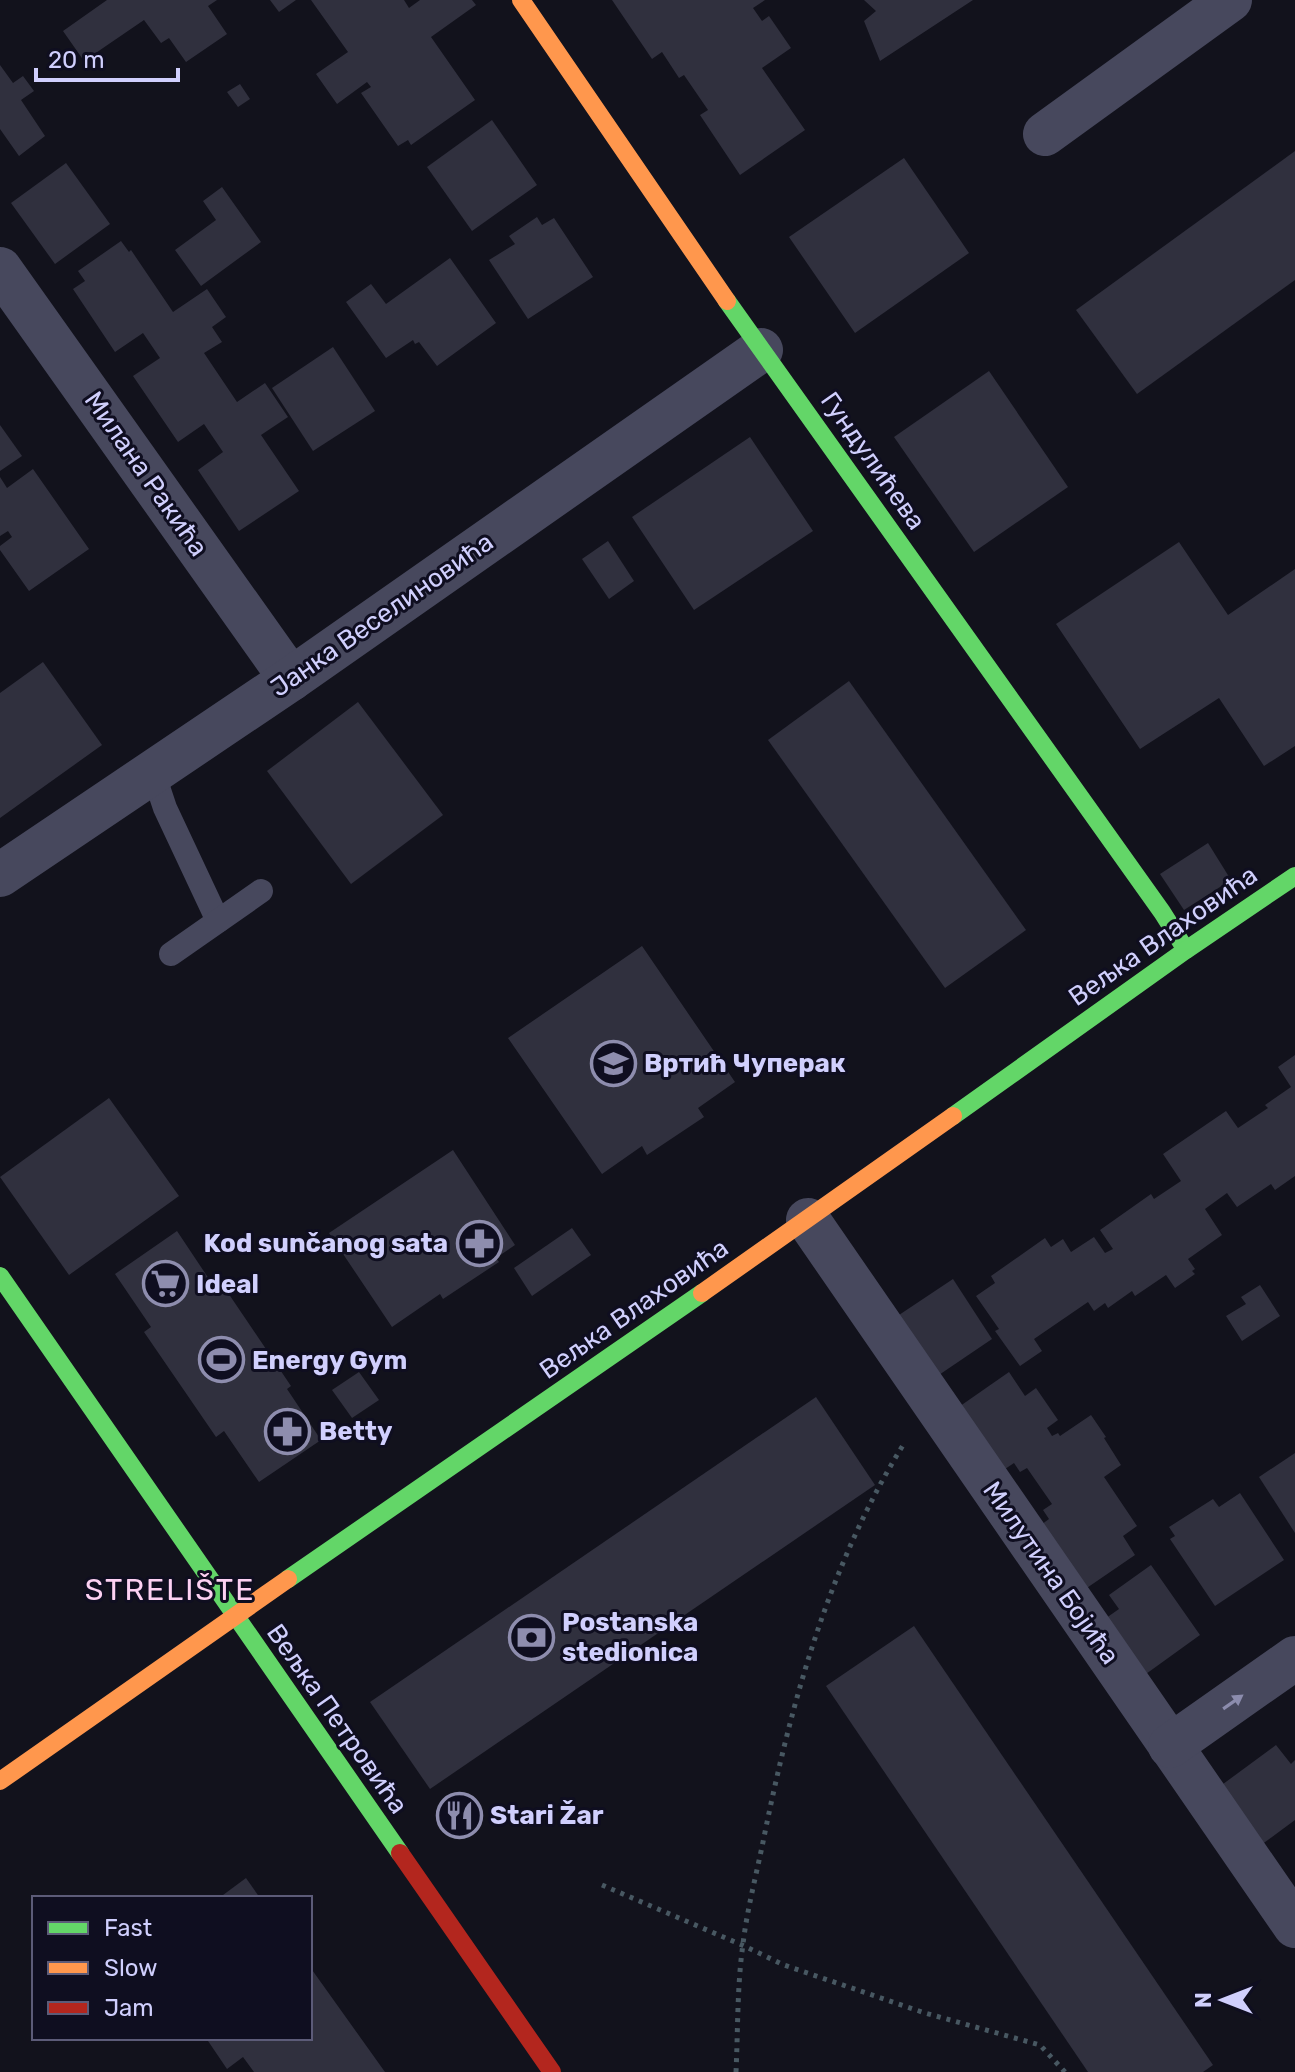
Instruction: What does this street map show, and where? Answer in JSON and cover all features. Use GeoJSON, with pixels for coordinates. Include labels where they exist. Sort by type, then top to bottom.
{"type":"FeatureCollection","features":[{"type":"Feature","properties":{"kind":"street","name":"Гундулићева"},"geometry":{"type":"LineString","coordinates":[[521,0],[761,350],[1186,950]]}},
{"type":"Feature","properties":{"kind":"street"},"geometry":{"type":"LineString","coordinates":[[1045,134],[1230,0]]}},
{"type":"Feature","properties":{"kind":"street","name":"Милана Ракића"},"geometry":{"type":"LineString","coordinates":[[0,269],[291,679]]}},
{"type":"Feature","properties":{"kind":"street","name":"Јанка Веселиновића"},"geometry":{"type":"LineString","coordinates":[[0,875],[291,679],[761,350]]}},
{"type":"Feature","properties":{"kind":"street","name":"Вељка Влаховића"},"geometry":{"type":"LineString","coordinates":[[0,1781],[808,1220],[1186,950],[1295,876]]}},
{"type":"Feature","properties":{"kind":"street","name":"Милутина Бојића"},"geometry":{"type":"LineString","coordinates":[[808,1220],[1295,1926]]}},
{"type":"Feature","properties":{"kind":"street","name":"Вељка Петровића"},"geometry":{"type":"LineString","coordinates":[[0,1276],[552,2072]]}},
{"type":"Feature","properties":{"kind":"street"},"geometry":{"type":"LineString","coordinates":[[1170,1746],[1295,1658]]}},
{"type":"Feature","properties":{"kind":"lane"},"geometry":{"type":"LineString","coordinates":[[153,772],[165,808],[218,921]]}},
{"type":"Feature","properties":{"kind":"lane"},"geometry":{"type":"LineString","coordinates":[[171,954],[261,891]]}},
{"type":"Feature","properties":{"kind":"path"},"geometry":{"type":"LineString","coordinates":[[736,2072],[742,1945],[780,1757],[826,1602],[855,1532],[889,1467],[913,1429],[939,1411]]}},
{"type":"Feature","properties":{"kind":"path"},"geometry":{"type":"LineString","coordinates":[[602,1885],[784,1965],[925,2013],[1040,2045],[1065,2072]]}},
{"type":"Feature","properties":{"kind":"building"},"geometry":{"type":"Polygon","coordinates":[[[107,0],[217,0],[208,6],[227,34],[186,62],[169,38],[161,43],[144,20],[84,61],[63,31],[107,0]]]}},
{"type":"Feature","properties":{"kind":"building"},"geometry":{"type":"Polygon","coordinates":[[[270,0],[296,0],[279,12],[270,0]]]}},
{"type":"Feature","properties":{"kind":"building"},"geometry":{"type":"Polygon","coordinates":[[[311,0],[404,0],[409,8],[420,0],[472,0],[476,5],[431,37],[475,100],[411,145],[408,140],[398,146],[361,93],[371,87],[367,82],[337,104],[316,74],[348,52],[311,0]]]}},
{"type":"Feature","properties":{"kind":"building"},"geometry":{"type":"Polygon","coordinates":[[[612,0],[765,0],[753,8],[762,21],[769,16],[791,48],[762,68],[805,130],[740,175],[700,115],[708,110],[684,75],[679,78],[662,52],[652,59],[612,0]]]}},
{"type":"Feature","properties":{"kind":"building"},"geometry":{"type":"Polygon","coordinates":[[[864,0],[973,0],[880,61],[864,21],[876,11],[864,0]]]}},
{"type":"Feature","properties":{"kind":"building"},"geometry":{"type":"Polygon","coordinates":[[[0,65],[13,83],[23,76],[34,91],[21,100],[45,136],[19,156],[0,129],[0,65]]]}},
{"type":"Feature","properties":{"kind":"building"},"geometry":{"type":"Polygon","coordinates":[[[240,84],[250,99],[238,107],[227,92],[240,84]]]}},
{"type":"Feature","properties":{"kind":"building"},"geometry":{"type":"Polygon","coordinates":[[[492,120],[537,185],[472,231],[427,167],[492,120]]]}},
{"type":"Feature","properties":{"kind":"building"},"geometry":{"type":"Polygon","coordinates":[[[1295,151],[1295,280],[1137,394],[1076,310],[1295,151]]]}},
{"type":"Feature","properties":{"kind":"building"},"geometry":{"type":"Polygon","coordinates":[[[904,158],[969,253],[855,333],[789,237],[904,158]]]}},
{"type":"Feature","properties":{"kind":"building"},"geometry":{"type":"Polygon","coordinates":[[[66,163],[110,224],[55,264],[11,203],[66,163]]]}},
{"type":"Feature","properties":{"kind":"building"},"geometry":{"type":"Polygon","coordinates":[[[222,187],[261,242],[201,286],[175,250],[216,220],[203,201],[222,187]]]}},
{"type":"Feature","properties":{"kind":"building"},"geometry":{"type":"Polygon","coordinates":[[[537,217],[542,225],[554,218],[593,277],[528,319],[489,260],[515,244],[509,236],[537,217]]]}},
{"type":"Feature","properties":{"kind":"building"},"geometry":{"type":"Polygon","coordinates":[[[121,241],[129,252],[131,250],[173,312],[207,289],[226,317],[212,327],[222,342],[204,353],[237,402],[265,383],[288,417],[261,435],[299,491],[239,531],[198,470],[223,452],[204,424],[178,442],[133,376],[160,358],[143,333],[115,352],[73,289],[85,281],[78,271],[121,241]]]}},
{"type":"Feature","properties":{"kind":"building"},"geometry":{"type":"Polygon","coordinates":[[[450,258],[496,323],[437,366],[419,342],[415,344],[413,340],[386,358],[346,302],[371,284],[386,304],[450,258]]]}},
{"type":"Feature","properties":{"kind":"building"},"geometry":{"type":"Polygon","coordinates":[[[333,347],[375,411],[313,451],[272,388],[333,347]]]}},
{"type":"Feature","properties":{"kind":"building"},"geometry":{"type":"Polygon","coordinates":[[[989,371],[1068,487],[974,552],[894,437],[989,371]]]}},
{"type":"Feature","properties":{"kind":"building"},"geometry":{"type":"Polygon","coordinates":[[[0,425],[22,456],[0,471],[0,425]]]}},
{"type":"Feature","properties":{"kind":"building"},"geometry":{"type":"Polygon","coordinates":[[[750,437],[813,531],[694,610],[632,517],[750,437]]]}},
{"type":"Feature","properties":{"kind":"building"},"geometry":{"type":"Polygon","coordinates":[[[33,469],[89,549],[29,591],[0,550],[0,546],[12,537],[8,531],[0,536],[0,477],[7,488],[33,469]]]}},
{"type":"Feature","properties":{"kind":"building"},"geometry":{"type":"Polygon","coordinates":[[[608,541],[634,581],[609,599],[582,559],[608,541]]]}},
{"type":"Feature","properties":{"kind":"building"},"geometry":{"type":"Polygon","coordinates":[[[1179,542],[1228,615],[1295,569],[1295,746],[1264,766],[1219,698],[1140,749],[1056,624],[1179,542]]]}},
{"type":"Feature","properties":{"kind":"building"},"geometry":{"type":"Polygon","coordinates":[[[43,662],[102,745],[0,818],[0,693],[43,662]]]}},
{"type":"Feature","properties":{"kind":"building"},"geometry":{"type":"Polygon","coordinates":[[[849,681],[1026,930],[945,988],[768,740],[849,681]]]}},
{"type":"Feature","properties":{"kind":"building"},"geometry":{"type":"Polygon","coordinates":[[[358,702],[443,815],[351,884],[267,771],[358,702]]]}},
{"type":"Feature","properties":{"kind":"building"},"geometry":{"type":"Polygon","coordinates":[[[1208,843],[1231,880],[1184,910],[1160,874],[1208,843]]]}},
{"type":"Feature","properties":{"kind":"building"},"geometry":{"type":"Polygon","coordinates":[[[642,946],[735,1082],[698,1108],[704,1117],[647,1155],[642,1146],[602,1174],[508,1038],[642,946]]]}},
{"type":"Feature","properties":{"kind":"building"},"geometry":{"type":"Polygon","coordinates":[[[1295,1055],[1295,1176],[1275,1190],[1271,1184],[1237,1207],[1227,1193],[1205,1209],[1222,1235],[1188,1259],[1195,1274],[1175,1288],[1166,1275],[1135,1296],[1132,1291],[1108,1308],[1105,1303],[1094,1311],[1088,1302],[1034,1339],[1042,1351],[1020,1366],[995,1331],[999,1329],[976,1296],[995,1283],[991,1276],[1045,1238],[1051,1247],[1063,1239],[1071,1252],[1094,1237],[1105,1253],[1113,1249],[1100,1230],[1151,1194],[1154,1199],[1181,1181],[1163,1154],[1226,1111],[1238,1128],[1268,1108],[1265,1105],[1291,1087],[1278,1067],[1295,1055]]]}},
{"type":"Feature","properties":{"kind":"building"},"geometry":{"type":"Polygon","coordinates":[[[109,1098],[179,1196],[69,1275],[0,1177],[109,1098]]]}},
{"type":"Feature","properties":{"kind":"building"},"geometry":{"type":"Polygon","coordinates":[[[453,1150],[515,1245],[496,1258],[499,1262],[443,1299],[440,1294],[392,1327],[329,1233],[453,1150]]]}},
{"type":"Feature","properties":{"kind":"building"},"geometry":{"type":"Polygon","coordinates":[[[572,1228],[591,1255],[532,1296],[514,1268],[572,1228]]]}},
{"type":"Feature","properties":{"kind":"building"},"geometry":{"type":"Polygon","coordinates":[[[177,1231],[213,1285],[220,1281],[291,1386],[287,1389],[321,1440],[259,1482],[224,1431],[216,1437],[144,1332],[151,1327],[115,1274],[177,1231]]]}},
{"type":"Feature","properties":{"kind":"building"},"geometry":{"type":"Polygon","coordinates":[[[953,1279],[992,1339],[930,1381],[890,1321],[953,1279]]]}},
{"type":"Feature","properties":{"kind":"building"},"geometry":{"type":"Polygon","coordinates":[[[1260,1285],[1280,1316],[1242,1341],[1226,1316],[1246,1304],[1241,1297],[1260,1285]]]}},
{"type":"Feature","properties":{"kind":"building"},"geometry":{"type":"Polygon","coordinates":[[[359,1372],[379,1400],[352,1418],[332,1390],[359,1372]]]}},
{"type":"Feature","properties":{"kind":"building"},"geometry":{"type":"Polygon","coordinates":[[[1009,1372],[1025,1396],[1036,1388],[1058,1420],[1047,1428],[1052,1436],[1058,1433],[1060,1436],[1091,1415],[1121,1465],[1104,1477],[1137,1526],[1123,1536],[1135,1555],[1078,1594],[1034,1530],[1049,1519],[1043,1510],[1052,1504],[1027,1468],[1020,1472],[1014,1463],[996,1475],[953,1411],[1009,1372]]]}},
{"type":"Feature","properties":{"kind":"building"},"geometry":{"type":"Polygon","coordinates":[[[816,1397],[875,1485],[430,1789],[370,1702],[816,1397]]]}},
{"type":"Feature","properties":{"kind":"building"},"geometry":{"type":"Polygon","coordinates":[[[1295,1453],[1295,1533],[1259,1477],[1295,1453]]]}},
{"type":"Feature","properties":{"kind":"building"},"geometry":{"type":"Polygon","coordinates":[[[1240,1493],[1284,1560],[1215,1606],[1170,1539],[1175,1536],[1169,1527],[1213,1499],[1219,1507],[1240,1493]]]}},
{"type":"Feature","properties":{"kind":"building"},"geometry":{"type":"Polygon","coordinates":[[[1151,1565],[1200,1635],[1139,1679],[1099,1623],[1119,1609],[1109,1595],[1151,1565]]]}},
{"type":"Feature","properties":{"kind":"building"},"geometry":{"type":"Polygon","coordinates":[[[914,1626],[1213,2065],[1203,2072],[1088,2072],[826,1686],[914,1626]]]}},
{"type":"Feature","properties":{"kind":"building"},"geometry":{"type":"Polygon","coordinates":[[[1276,1745],[1291,1764],[1295,1760],[1295,1820],[1261,1845],[1219,1787],[1276,1745]]]}},
{"type":"Feature","properties":{"kind":"building"},"geometry":{"type":"Polygon","coordinates":[[[246,1878],[259,1896],[222,1896],[246,1878]]]}},
{"type":"Feature","properties":{"kind":"building"},"geometry":{"type":"Polygon","coordinates":[[[312,1970],[385,2072],[254,2072],[243,2057],[227,2069],[207,2040],[312,2040],[312,1970]]]}},
{"type":"Feature","properties":{"kind":"traffic: fast"},"geometry":{"type":"LineString","coordinates":[[727,301],[1186,950]]}},
{"type":"Feature","properties":{"kind":"traffic: fast"},"geometry":{"type":"LineString","coordinates":[[953,1116],[1295,876]]}},
{"type":"Feature","properties":{"kind":"traffic: fast"},"geometry":{"type":"LineString","coordinates":[[0,1276],[400,1853]]}},
{"type":"Feature","properties":{"kind":"traffic: fast"},"geometry":{"type":"LineString","coordinates":[[288,1579],[702,1293]]}},
{"type":"Feature","properties":{"kind":"traffic: slow"},"geometry":{"type":"LineString","coordinates":[[521,0],[727,301]]}},
{"type":"Feature","properties":{"kind":"traffic: slow"},"geometry":{"type":"LineString","coordinates":[[702,1293],[953,1116]]}},
{"type":"Feature","properties":{"kind":"traffic: slow"},"geometry":{"type":"LineString","coordinates":[[0,1781],[288,1579]]}},
{"type":"Feature","properties":{"kind":"traffic: jam"},"geometry":{"type":"LineString","coordinates":[[400,1853],[552,2072]]}},
{"type":"Feature","properties":{"kind":"place","name":"Вртић Чуперак"},"geometry":{"type":"Point","coordinates":[613,1063]}},
{"type":"Feature","properties":{"kind":"place","name":"Kod sunčanog sata"},"geometry":{"type":"Point","coordinates":[479,1243]}},
{"type":"Feature","properties":{"kind":"place","name":"Ideal"},"geometry":{"type":"Point","coordinates":[165,1284]}},
{"type":"Feature","properties":{"kind":"place","name":"Energy Gym"},"geometry":{"type":"Point","coordinates":[221,1360]}},
{"type":"Feature","properties":{"kind":"place","name":"Betty"},"geometry":{"type":"Point","coordinates":[288,1431]}},
{"type":"Feature","properties":{"kind":"place","name":"Postanska stedionica"},"geometry":{"type":"Point","coordinates":[531,1637]}},
{"type":"Feature","properties":{"kind":"place","name":"Stari Žar"},"geometry":{"type":"Point","coordinates":[459,1815]}},
{"type":"Feature","properties":{"kind":"district","name":"STRELIŠTE"},"geometry":{"type":"Point","coordinates":[170,1590]}}]}
